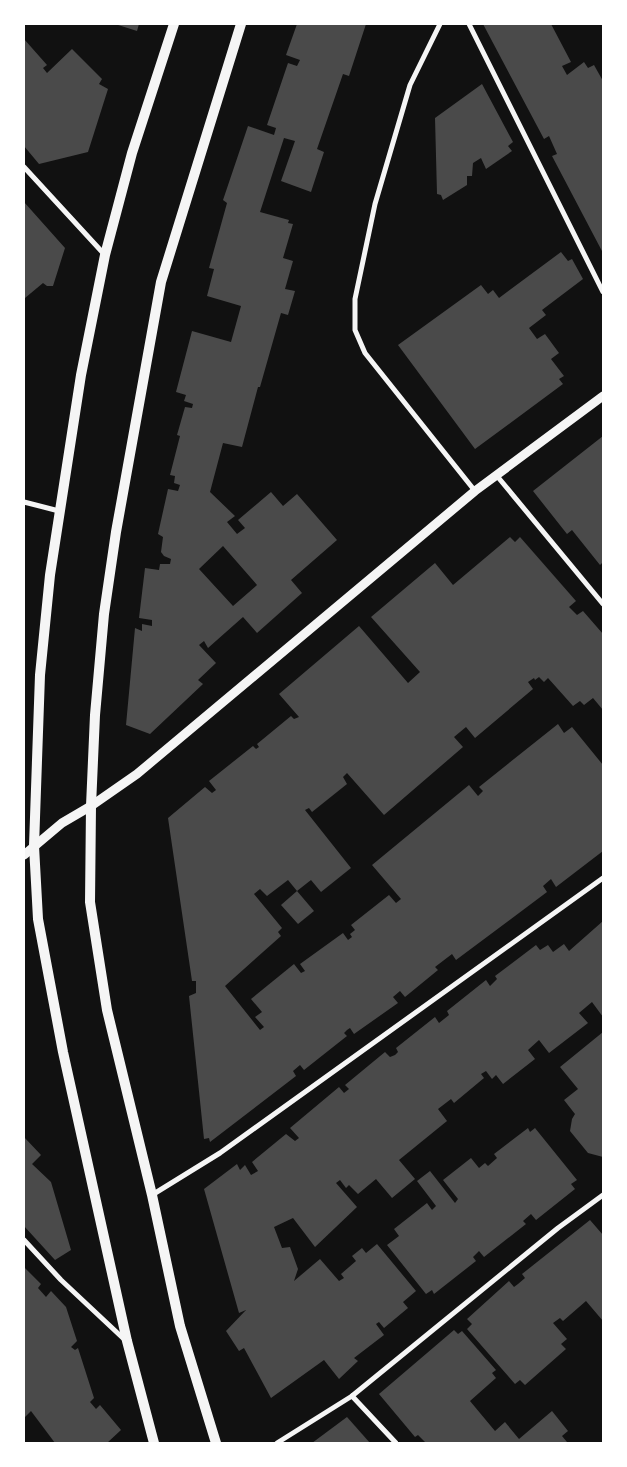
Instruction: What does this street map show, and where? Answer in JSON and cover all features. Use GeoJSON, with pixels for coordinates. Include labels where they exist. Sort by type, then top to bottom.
{"type":"FeatureCollection","features":[{"type":"Feature","properties":{"kind":"main road"},"geometry":{"type":"LineString","coordinates":[[154,1443],[127,1341],[61,1042],[38,919],[34,846],[40,675],[50,575],[81,375],[105,255],[132,153],[174,24]]}},
{"type":"Feature","properties":{"kind":"main road"},"geometry":{"type":"LineString","coordinates":[[216,1443],[180,1326],[152,1195],[107,1010],[90,902],[91,806],[95,715],[104,614],[116,532],[161,282],[241,24]]}},
{"type":"Feature","properties":{"kind":"street"},"geometry":{"type":"LineString","coordinates":[[440,24],[410,85],[375,204],[355,299],[355,330],[365,353],[475,491]]}},
{"type":"Feature","properties":{"kind":"street"},"geometry":{"type":"LineString","coordinates":[[469,24],[603,292]]}},
{"type":"Feature","properties":{"kind":"street"},"geometry":{"type":"LineString","coordinates":[[24,167],[105,255]]}},
{"type":"Feature","properties":{"kind":"street"},"geometry":{"type":"LineString","coordinates":[[24,856],[62,823],[91,806],[137,774],[475,491],[603,396]]}},
{"type":"Feature","properties":{"kind":"street"},"geometry":{"type":"LineString","coordinates":[[496,476],[603,604]]}},
{"type":"Feature","properties":{"kind":"street"},"geometry":{"type":"LineString","coordinates":[[24,502],[60,511]]}},
{"type":"Feature","properties":{"kind":"street"},"geometry":{"type":"LineString","coordinates":[[152,1195],[220,1152],[603,878]]}},
{"type":"Feature","properties":{"kind":"street"},"geometry":{"type":"LineString","coordinates":[[277,1443],[352,1396],[558,1228],[603,1195]]}},
{"type":"Feature","properties":{"kind":"street"},"geometry":{"type":"LineString","coordinates":[[24,1240],[61,1280],[127,1341]]}},
{"type":"Feature","properties":{"kind":"street"},"geometry":{"type":"LineString","coordinates":[[352,1396],[396,1443]]}},
{"type":"Feature","properties":{"kind":"building"},"geometry":{"type":"Polygon","coordinates":[[[115,24],[139,24],[137,31],[115,24]]]}},
{"type":"Feature","properties":{"kind":"building"},"geometry":{"type":"Polygon","coordinates":[[[297,24],[366,24],[349,76],[343,74],[317,149],[324,152],[311,192],[281,181],[295,141],[284,138],[260,212],[289,220],[288,223],[293,224],[283,258],[293,261],[285,289],[295,291],[288,315],[281,313],[242,447],[223,443],[210,492],[235,516],[227,522],[237,534],[245,528],[238,520],[271,492],[283,506],[297,494],[337,540],[291,580],[302,593],[257,633],[243,617],[208,648],[204,641],[199,645],[216,663],[198,680],[203,684],[150,734],[126,725],[135,628],[142,631],[142,624],[152,626],[152,620],[139,618],[145,568],[159,570],[160,564],[170,564],[171,559],[164,556],[161,552],[163,537],[158,534],[168,489],[178,491],[180,485],[174,483],[175,476],[170,475],[180,436],[177,435],[185,407],[192,408],[193,404],[184,401],[186,395],[176,392],[192,331],[231,342],[241,306],[207,296],[214,269],[209,268],[227,203],[223,200],[248,126],[274,135],[276,128],[267,125],[288,63],[297,66],[300,60],[286,55],[297,24]],[[223,546],[199,569],[233,606],[257,585],[223,546]]]}},
{"type":"Feature","properties":{"kind":"building"},"geometry":{"type":"Polygon","coordinates":[[[483,24],[551,24],[571,62],[562,66],[567,75],[584,62],[588,68],[594,65],[603,81],[603,253],[552,156],[557,154],[549,136],[544,139],[483,24]]]}},
{"type":"Feature","properties":{"kind":"building"},"geometry":{"type":"Polygon","coordinates":[[[24,39],[47,65],[43,68],[47,73],[72,49],[102,79],[99,84],[108,89],[88,152],[39,164],[24,146],[24,39]]]}},
{"type":"Feature","properties":{"kind":"building"},"geometry":{"type":"Polygon","coordinates":[[[482,84],[513,142],[508,146],[512,151],[486,169],[481,158],[473,163],[472,176],[467,176],[467,185],[443,200],[441,195],[437,194],[435,118],[482,84]]]}},
{"type":"Feature","properties":{"kind":"building"},"geometry":{"type":"Polygon","coordinates":[[[24,202],[65,248],[53,286],[47,286],[43,283],[25,298],[24,202]]]}},
{"type":"Feature","properties":{"kind":"building"},"geometry":{"type":"Polygon","coordinates":[[[561,252],[568,261],[572,259],[583,279],[542,310],[546,315],[529,328],[537,339],[545,334],[559,353],[551,359],[564,376],[559,379],[563,384],[475,449],[398,345],[481,285],[488,294],[493,290],[499,298],[561,252]]]}},
{"type":"Feature","properties":{"kind":"building"},"geometry":{"type":"Polygon","coordinates":[[[603,436],[603,562],[600,565],[572,530],[567,534],[533,491],[603,436]]]}},
{"type":"Feature","properties":{"kind":"building"},"geometry":{"type":"Polygon","coordinates":[[[510,537],[515,542],[520,537],[576,601],[569,607],[577,615],[583,611],[603,634],[603,710],[593,698],[584,705],[580,701],[573,706],[548,678],[544,682],[539,677],[535,680],[534,678],[528,682],[533,689],[475,738],[466,727],[454,737],[463,747],[384,815],[347,773],[343,777],[347,784],[312,812],[309,808],[305,810],[351,868],[321,892],[311,880],[297,891],[288,880],[267,896],[260,889],[254,894],[282,928],[278,932],[281,936],[225,986],[260,1030],[264,1027],[255,1017],[262,1012],[251,999],[294,964],[301,973],[305,971],[300,964],[343,933],[348,940],[352,937],[350,934],[355,930],[351,925],[389,895],[396,903],[401,899],[372,865],[469,785],[478,796],[483,791],[479,787],[558,724],[564,733],[572,727],[603,765],[603,851],[556,887],[551,879],[543,886],[547,892],[456,960],[452,954],[435,967],[438,970],[405,997],[400,991],[393,997],[398,1003],[354,1034],[350,1028],[347,1030],[344,1033],[347,1036],[304,1070],[300,1065],[293,1071],[296,1076],[210,1142],[209,1138],[204,1139],[189,996],[196,993],[196,981],[192,981],[168,818],[205,787],[212,793],[216,790],[209,781],[253,746],[256,749],[259,747],[257,744],[291,716],[294,719],[299,717],[279,694],[359,626],[408,683],[420,672],[371,617],[435,563],[453,585],[510,537]]]}},
{"type":"Feature","properties":{"kind":"building"},"geometry":{"type":"Polygon","coordinates":[[[297,891],[314,911],[298,924],[281,905],[297,891]]]}},
{"type":"Feature","properties":{"kind":"building"},"geometry":{"type":"Polygon","coordinates":[[[603,921],[603,1017],[592,1002],[579,1013],[588,1023],[549,1053],[539,1040],[528,1050],[535,1059],[503,1084],[496,1075],[492,1079],[486,1071],[481,1074],[484,1078],[454,1103],[451,1099],[438,1109],[447,1121],[399,1160],[415,1179],[392,1198],[376,1179],[358,1194],[349,1185],[346,1188],[340,1180],[336,1183],[357,1207],[315,1247],[293,1218],[274,1227],[282,1248],[290,1247],[298,1269],[294,1281],[320,1259],[339,1281],[344,1278],[341,1274],[356,1261],[352,1256],[362,1248],[366,1253],[377,1244],[416,1291],[403,1302],[408,1308],[384,1328],[379,1322],[376,1324],[384,1335],[354,1358],[358,1361],[339,1379],[324,1360],[271,1398],[244,1348],[239,1351],[226,1331],[246,1310],[239,1313],[204,1189],[237,1164],[240,1170],[245,1165],[251,1175],[258,1171],[252,1162],[286,1134],[295,1141],[299,1138],[290,1128],[339,1087],[344,1093],[349,1089],[345,1085],[385,1052],[390,1057],[395,1055],[398,1052],[396,1048],[435,1017],[439,1023],[449,1015],[447,1011],[486,980],[490,986],[497,979],[495,976],[536,945],[540,950],[548,945],[553,952],[564,944],[569,951],[603,921]]]}},
{"type":"Feature","properties":{"kind":"building"},"geometry":{"type":"Polygon","coordinates":[[[603,1032],[603,1157],[588,1153],[570,1131],[575,1114],[564,1100],[578,1089],[560,1067],[603,1032]]]}},
{"type":"Feature","properties":{"kind":"building"},"geometry":{"type":"Polygon","coordinates":[[[528,1128],[530,1132],[535,1128],[577,1180],[571,1184],[575,1189],[536,1220],[531,1214],[523,1221],[526,1224],[484,1257],[479,1251],[473,1257],[476,1261],[434,1294],[432,1290],[426,1294],[387,1245],[399,1236],[394,1229],[427,1203],[432,1210],[436,1206],[417,1181],[430,1171],[455,1203],[458,1199],[443,1180],[471,1158],[479,1168],[485,1163],[488,1166],[497,1158],[494,1154],[528,1128]]]}},
{"type":"Feature","properties":{"kind":"building"},"geometry":{"type":"Polygon","coordinates":[[[24,1137],[41,1155],[32,1164],[51,1182],[71,1250],[55,1260],[24,1226],[24,1137]]]}},
{"type":"Feature","properties":{"kind":"building"},"geometry":{"type":"Polygon","coordinates":[[[590,1220],[603,1235],[603,1321],[586,1301],[563,1321],[560,1318],[553,1323],[567,1339],[561,1344],[566,1349],[525,1385],[520,1380],[515,1384],[467,1329],[472,1324],[467,1319],[509,1281],[514,1287],[518,1284],[525,1278],[522,1274],[590,1220]]]}},
{"type":"Feature","properties":{"kind":"building"},"geometry":{"type":"Polygon","coordinates":[[[24,1267],[41,1284],[38,1288],[46,1297],[51,1291],[66,1307],[77,1341],[71,1347],[75,1350],[78,1348],[94,1398],[90,1402],[96,1409],[100,1405],[121,1430],[107,1443],[55,1443],[31,1411],[24,1418],[24,1267]]]}},
{"type":"Feature","properties":{"kind":"building"},"geometry":{"type":"Polygon","coordinates":[[[454,1330],[458,1334],[462,1331],[496,1370],[492,1373],[496,1378],[470,1401],[495,1431],[505,1422],[519,1439],[552,1411],[568,1431],[562,1436],[567,1442],[426,1443],[418,1435],[415,1437],[379,1394],[454,1330]]]}},
{"type":"Feature","properties":{"kind":"building"},"geometry":{"type":"Polygon","coordinates":[[[347,1417],[370,1443],[312,1443],[347,1417]]]}}]}
